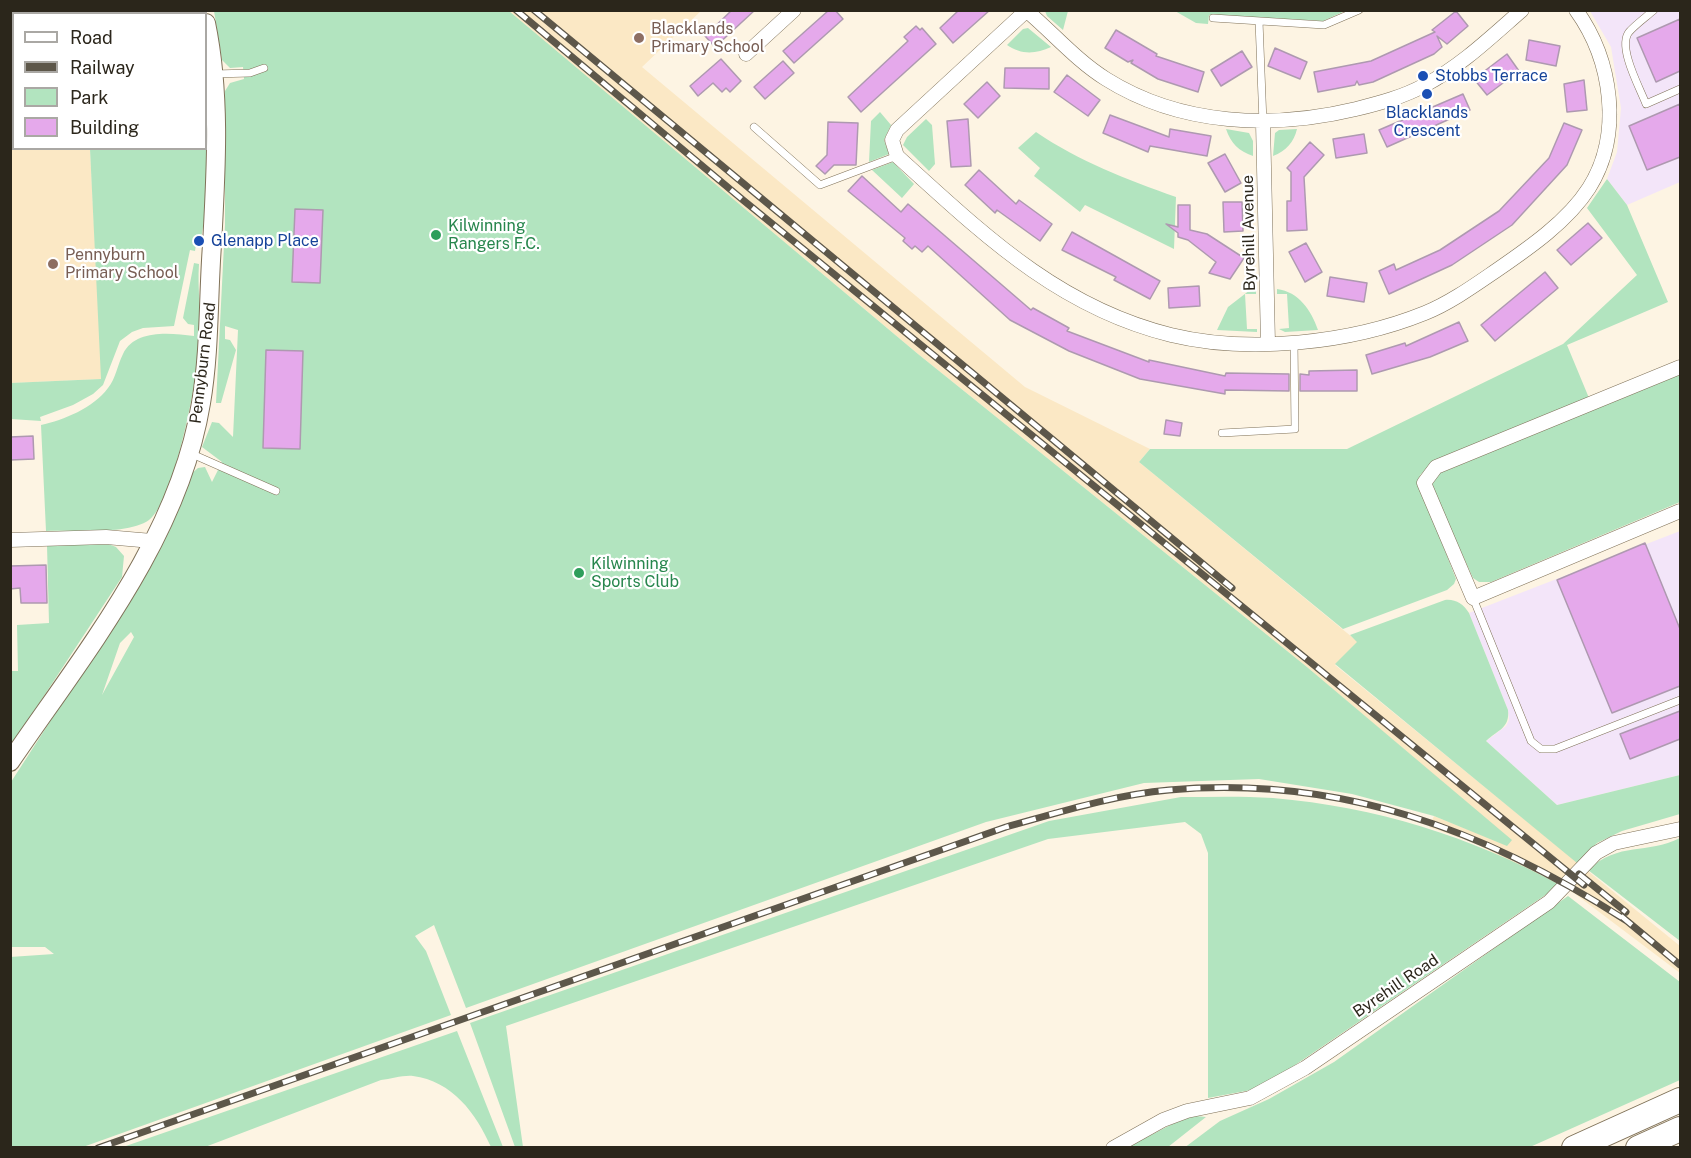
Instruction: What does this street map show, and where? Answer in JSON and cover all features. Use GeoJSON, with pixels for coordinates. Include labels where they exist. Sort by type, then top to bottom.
{"type":"FeatureCollection","features":[{"type":"Feature","properties":{"kind":"highway"},"geometry":{"type":"LineString","coordinates":[[1574,1148],[1680,1100]]}},
{"type":"Feature","properties":{"kind":"highway"},"geometry":{"type":"LineString","coordinates":[[1638,1148],[1680,1129]]}},
{"type":"Feature","properties":{"kind":"street"},"geometry":{"type":"LineString","coordinates":[[746,54],[794,10]]}},
{"type":"Feature","properties":{"kind":"street"},"geometry":{"type":"LineString","coordinates":[[1522,10],[1449,71],[1404,96],[1317,117],[1263,123],[1198,114],[1134,94],[1104,78],[1027,11],[897,130],[892,140],[894,151],[1000,248],[1054,286],[1091,306],[1171,335],[1244,344],[1329,339],[1425,313],[1516,258],[1565,215],[1589,188],[1606,148],[1609,98],[1599,48],[1576,10]]}},
{"type":"Feature","properties":{"kind":"street","name":"Pennyburn Road"},"geometry":{"type":"LineString","coordinates":[[10,762],[107,619],[152,541],[189,453],[201,404],[211,327],[216,176],[215,74],[207,29]]}},
{"type":"Feature","properties":{"kind":"street","name":"Byrehill Avenue"},"geometry":{"type":"LineString","coordinates":[[1263,123],[1268,343]]}},
{"type":"Feature","properties":{"kind":"street"},"geometry":{"type":"LineString","coordinates":[[1680,367],[1436,467],[1428,474],[1424,483],[1473,598],[1680,511]]}},
{"type":"Feature","properties":{"kind":"street"},"geometry":{"type":"LineString","coordinates":[[10,540],[106,537],[152,541]]}},
{"type":"Feature","properties":{"kind":"street","name":"Byrehill Road"},"geometry":{"type":"LineString","coordinates":[[1113,1148],[1163,1120],[1187,1111],[1238,1101],[1264,1092],[1305,1068],[1549,902],[1582,865],[1604,848],[1680,829]]}},
{"type":"Feature","properties":{"kind":"lane"},"geometry":{"type":"LineString","coordinates":[[1213,18],[1324,25],[1359,10]]}},
{"type":"Feature","properties":{"kind":"lane"},"geometry":{"type":"LineString","coordinates":[[1654,10],[1626,38],[1624,46],[1646,104],[1680,89]]}},
{"type":"Feature","properties":{"kind":"lane"},"geometry":{"type":"LineString","coordinates":[[1260,21],[1263,123]]}},
{"type":"Feature","properties":{"kind":"lane"},"geometry":{"type":"LineString","coordinates":[[215,74],[250,73],[264,68]]}},
{"type":"Feature","properties":{"kind":"lane"},"geometry":{"type":"LineString","coordinates":[[754,127],[820,185],[894,151]]}},
{"type":"Feature","properties":{"kind":"lane"},"geometry":{"type":"LineString","coordinates":[[1222,433],[1295,429],[1294,341]]}},
{"type":"Feature","properties":{"kind":"lane"},"geometry":{"type":"LineString","coordinates":[[189,453],[276,491]]}},
{"type":"Feature","properties":{"kind":"lane"},"geometry":{"type":"LineString","coordinates":[[1473,598],[1531,741],[1541,749],[1555,749],[1680,700]]}},
{"type":"Feature","properties":{"kind":"shaded area"},"geometry":{"type":"Polygon","coordinates":[[[509,11],[701,11],[642,67],[1025,387],[1150,449],[1139,462],[1358,642],[1335,665],[1680,946],[1680,973],[1574,893],[1472,842],[1429,827],[1434,816],[1477,833],[1511,841],[1307,667],[918,354],[509,11]]]}},
{"type":"Feature","properties":{"kind":"shaded area"},"geometry":{"type":"Polygon","coordinates":[[[1590,11],[1680,11],[1680,182],[1627,205],[1607,179],[1617,152],[1621,108],[1611,47],[1590,11]]]}},
{"type":"Feature","properties":{"kind":"shaded area","name":"Pennyburn Primary School"},"geometry":{"type":"Polygon","coordinates":[[[10,115],[12,115],[12,150],[90,150],[102,379],[11,383],[10,115]]]}},
{"type":"Feature","properties":{"kind":"shaded area"},"geometry":{"type":"Polygon","coordinates":[[[1680,531],[1680,775],[1557,805],[1486,741],[1506,726],[1509,720],[1508,710],[1469,613],[1680,531]]]}},
{"type":"Feature","properties":{"kind":"green space","name":"Kilwinning Sports Club"},"geometry":{"type":"Polygon","coordinates":[[[214,11],[509,11],[918,354],[1307,667],[1512,840],[1507,846],[1434,816],[1352,794],[1259,779],[1144,783],[986,822],[466,1008],[434,925],[415,936],[426,951],[451,1015],[83,1147],[11,1147],[10,957],[54,954],[45,947],[11,947],[11,782],[144,576],[178,511],[191,474],[198,468],[205,467],[212,482],[222,462],[202,447],[212,422],[219,423],[233,437],[238,330],[225,326],[225,339],[230,340],[236,350],[221,403],[216,403],[225,225],[225,91],[230,83],[244,79],[243,67],[230,68],[222,60],[214,11]],[[131,632],[120,643],[102,695],[134,637],[131,632]]]}},
{"type":"Feature","properties":{"kind":"green space"},"geometry":{"type":"Polygon","coordinates":[[[1045,11],[1068,11],[1063,30],[1047,16],[1045,11]]]}},
{"type":"Feature","properties":{"kind":"green space"},"geometry":{"type":"Polygon","coordinates":[[[1175,11],[1345,11],[1323,21],[1209,15],[1208,24],[1196,23],[1175,11]]]}},
{"type":"Feature","properties":{"kind":"green space"},"geometry":{"type":"Polygon","coordinates":[[[1028,28],[1051,47],[1029,52],[1018,51],[1007,45],[1023,29],[1028,28]]]}},
{"type":"Feature","properties":{"kind":"green space"},"geometry":{"type":"Polygon","coordinates":[[[880,112],[891,125],[884,140],[889,154],[869,162],[871,121],[880,112]]]}},
{"type":"Feature","properties":{"kind":"green space"},"geometry":{"type":"Polygon","coordinates":[[[926,119],[932,125],[935,164],[929,171],[903,145],[907,137],[926,119]]]}},
{"type":"Feature","properties":{"kind":"green space"},"geometry":{"type":"Polygon","coordinates":[[[1226,129],[1249,133],[1253,141],[1253,156],[1236,146],[1226,129]]]}},
{"type":"Feature","properties":{"kind":"green space"},"geometry":{"type":"Polygon","coordinates":[[[1297,129],[1289,146],[1273,156],[1275,133],[1279,130],[1297,129]]]}},
{"type":"Feature","properties":{"kind":"green space"},"geometry":{"type":"Polygon","coordinates":[[[1036,132],[1086,161],[1176,197],[1174,249],[1085,205],[1080,212],[1034,176],[1040,168],[1018,148],[1036,132]]]}},
{"type":"Feature","properties":{"kind":"green space"},"geometry":{"type":"Polygon","coordinates":[[[207,145],[208,197],[201,239],[197,238],[195,251],[190,250],[174,326],[143,328],[132,332],[120,341],[103,385],[93,394],[73,405],[40,417],[41,421],[11,419],[10,383],[101,379],[90,150],[207,150],[207,145]]]}},
{"type":"Feature","properties":{"kind":"green space"},"geometry":{"type":"Polygon","coordinates":[[[893,162],[914,184],[902,198],[872,170],[893,162]]]}},
{"type":"Feature","properties":{"kind":"green space"},"geometry":{"type":"Polygon","coordinates":[[[1607,179],[1627,205],[1668,302],[1567,345],[1589,398],[1432,464],[1420,475],[1419,484],[1456,579],[1447,590],[1343,629],[1139,462],[1150,449],[1347,449],[1563,344],[1637,275],[1587,208],[1607,179]]]}},
{"type":"Feature","properties":{"kind":"green space"},"geometry":{"type":"Polygon","coordinates":[[[194,263],[199,264],[198,358],[184,436],[168,489],[159,508],[149,520],[128,528],[100,531],[46,531],[41,425],[78,412],[102,395],[113,380],[123,354],[136,340],[154,334],[194,336],[194,325],[188,324],[183,318],[194,263]]]}},
{"type":"Feature","properties":{"kind":"green space"},"geometry":{"type":"Polygon","coordinates":[[[1277,289],[1292,294],[1303,303],[1318,330],[1285,332],[1279,329],[1289,328],[1287,294],[1277,294],[1277,289]]]}},
{"type":"Feature","properties":{"kind":"green space"},"geometry":{"type":"Polygon","coordinates":[[[1250,290],[1256,290],[1256,294],[1245,294],[1247,329],[1257,329],[1257,332],[1217,330],[1228,307],[1250,290]]]}},
{"type":"Feature","properties":{"kind":"green space"},"geometry":{"type":"Polygon","coordinates":[[[1680,374],[1680,502],[1491,582],[1479,582],[1473,578],[1431,486],[1440,473],[1680,374]]]}},
{"type":"Feature","properties":{"kind":"green space"},"geometry":{"type":"Polygon","coordinates":[[[106,543],[116,547],[124,556],[122,577],[11,746],[11,671],[18,671],[17,625],[49,623],[47,545],[106,543]]]}},
{"type":"Feature","properties":{"kind":"green space"},"geometry":{"type":"Polygon","coordinates":[[[1445,600],[1459,603],[1469,613],[1508,710],[1505,725],[1486,741],[1557,805],[1680,775],[1680,814],[1622,831],[1597,843],[1577,863],[1335,664],[1357,642],[1350,635],[1445,600]]]}},
{"type":"Feature","properties":{"kind":"green space"},"geometry":{"type":"Polygon","coordinates":[[[1181,797],[1273,798],[1349,808],[1421,826],[1457,838],[1560,885],[1273,1080],[1251,1090],[1208,1098],[1208,853],[1201,834],[1185,822],[1048,839],[506,1026],[523,1147],[515,1147],[470,1023],[1049,821],[1181,797]]]}},
{"type":"Feature","properties":{"kind":"green space"},"geometry":{"type":"Polygon","coordinates":[[[1680,838],[1680,941],[1588,870],[1611,855],[1656,846],[1680,838]]]}},
{"type":"Feature","properties":{"kind":"green space"},"geometry":{"type":"Polygon","coordinates":[[[1568,896],[1680,982],[1680,1080],[1530,1147],[1184,1148],[1220,1121],[1269,1099],[1334,1062],[1568,896]]]}},
{"type":"Feature","properties":{"kind":"green space"},"geometry":{"type":"Polygon","coordinates":[[[457,1031],[503,1147],[491,1147],[470,1111],[451,1092],[427,1079],[409,1076],[381,1080],[205,1147],[123,1147],[457,1031]]]}},
{"type":"Feature","properties":{"kind":"green space"},"geometry":{"type":"Polygon","coordinates":[[[1206,1117],[1168,1147],[1126,1148],[1184,1118],[1206,1117]]]}},
{"type":"Feature","properties":{"kind":"building"},"geometry":{"type":"Polygon","coordinates":[[[732,10],[755,10],[715,47],[705,36],[732,10]]]}},
{"type":"Feature","properties":{"kind":"building"},"geometry":{"type":"Polygon","coordinates":[[[829,10],[835,10],[843,19],[794,63],[783,51],[829,10]]]}},
{"type":"Feature","properties":{"kind":"building"},"geometry":{"type":"Polygon","coordinates":[[[959,10],[990,10],[953,43],[940,28],[959,10]]]}},
{"type":"Feature","properties":{"kind":"building"},"geometry":{"type":"Polygon","coordinates":[[[1456,11],[1468,26],[1447,44],[1437,36],[1442,47],[1434,54],[1373,82],[1359,85],[1357,81],[1355,85],[1318,92],[1314,72],[1371,61],[1435,32],[1432,30],[1456,11]]]}},
{"type":"Feature","properties":{"kind":"building"},"geometry":{"type":"Polygon","coordinates":[[[1680,19],[1680,71],[1656,82],[1637,38],[1680,19]]]}},
{"type":"Feature","properties":{"kind":"building"},"geometry":{"type":"Polygon","coordinates":[[[916,26],[920,30],[922,28],[936,44],[861,112],[848,97],[908,41],[904,37],[916,26]]]}},
{"type":"Feature","properties":{"kind":"building"},"geometry":{"type":"Polygon","coordinates":[[[1116,30],[1157,54],[1156,56],[1204,72],[1198,92],[1158,79],[1131,63],[1133,60],[1128,62],[1105,48],[1116,30]]]}},
{"type":"Feature","properties":{"kind":"building"},"geometry":{"type":"Polygon","coordinates":[[[1529,40],[1560,46],[1556,66],[1526,60],[1529,40]]]}},
{"type":"Feature","properties":{"kind":"building"},"geometry":{"type":"Polygon","coordinates":[[[1275,48],[1307,62],[1300,79],[1268,66],[1275,48]]]}},
{"type":"Feature","properties":{"kind":"building"},"geometry":{"type":"Polygon","coordinates":[[[1242,51],[1252,67],[1221,86],[1211,70],[1242,51]]]}},
{"type":"Feature","properties":{"kind":"building"},"geometry":{"type":"Polygon","coordinates":[[[1507,54],[1519,71],[1487,95],[1474,79],[1507,54]]]}},
{"type":"Feature","properties":{"kind":"building"},"geometry":{"type":"Polygon","coordinates":[[[721,59],[741,81],[730,92],[726,88],[722,92],[713,83],[698,96],[690,86],[721,59]]]}},
{"type":"Feature","properties":{"kind":"building"},"geometry":{"type":"Polygon","coordinates":[[[783,61],[794,73],[765,99],[754,87],[783,61]]]}},
{"type":"Feature","properties":{"kind":"building"},"geometry":{"type":"Polygon","coordinates":[[[1005,68],[1049,68],[1049,89],[1004,88],[1005,68]]]}},
{"type":"Feature","properties":{"kind":"building"},"geometry":{"type":"Polygon","coordinates":[[[1067,75],[1100,100],[1088,116],[1054,92],[1067,75]]]}},
{"type":"Feature","properties":{"kind":"building"},"geometry":{"type":"Polygon","coordinates":[[[1584,80],[1587,110],[1567,112],[1564,84],[1584,80]]]}},
{"type":"Feature","properties":{"kind":"building"},"geometry":{"type":"Polygon","coordinates":[[[987,82],[1000,96],[978,118],[964,104],[987,82]]]}},
{"type":"Feature","properties":{"kind":"building"},"geometry":{"type":"Polygon","coordinates":[[[1463,94],[1470,110],[1387,147],[1379,130],[1463,94]]]}},
{"type":"Feature","properties":{"kind":"building"},"geometry":{"type":"Polygon","coordinates":[[[1680,104],[1680,157],[1647,170],[1629,126],[1680,104]]]}},
{"type":"Feature","properties":{"kind":"building"},"geometry":{"type":"Polygon","coordinates":[[[1110,115],[1169,137],[1170,129],[1211,136],[1207,156],[1150,146],[1148,152],[1103,133],[1110,115]]]}},
{"type":"Feature","properties":{"kind":"building"},"geometry":{"type":"Polygon","coordinates":[[[968,119],[971,166],[951,167],[947,121],[968,119]]]}},
{"type":"Feature","properties":{"kind":"building"},"geometry":{"type":"Polygon","coordinates":[[[828,122],[858,123],[856,165],[834,165],[825,174],[816,166],[827,155],[828,122]]]}},
{"type":"Feature","properties":{"kind":"building"},"geometry":{"type":"Polygon","coordinates":[[[1564,123],[1582,130],[1567,165],[1512,225],[1452,265],[1389,294],[1379,271],[1394,264],[1396,270],[1440,250],[1499,211],[1549,158],[1564,123]]]}},
{"type":"Feature","properties":{"kind":"building"},"geometry":{"type":"Polygon","coordinates":[[[1364,134],[1367,153],[1336,158],[1333,139],[1364,134]]]}},
{"type":"Feature","properties":{"kind":"building"},"geometry":{"type":"Polygon","coordinates":[[[1310,142],[1324,155],[1304,177],[1307,230],[1287,231],[1287,201],[1291,201],[1291,172],[1287,168],[1310,142]]]}},
{"type":"Feature","properties":{"kind":"building"},"geometry":{"type":"Polygon","coordinates":[[[1225,154],[1241,183],[1225,192],[1208,163],[1225,154]]]}},
{"type":"Feature","properties":{"kind":"building"},"geometry":{"type":"Polygon","coordinates":[[[979,170],[1016,204],[1019,200],[1052,224],[1040,241],[997,210],[995,213],[965,185],[979,170]]]}},
{"type":"Feature","properties":{"kind":"building"},"geometry":{"type":"Polygon","coordinates":[[[862,176],[901,212],[908,204],[1031,310],[1033,308],[1069,328],[1067,331],[1149,362],[1149,360],[1225,376],[1226,373],[1289,374],[1289,391],[1225,390],[1225,394],[1140,379],[1069,351],[1010,320],[928,246],[922,252],[915,246],[912,249],[903,241],[905,238],[848,191],[862,176]]]}},
{"type":"Feature","properties":{"kind":"building"},"geometry":{"type":"Polygon","coordinates":[[[1223,202],[1242,202],[1243,231],[1224,232],[1223,202]]]}},
{"type":"Feature","properties":{"kind":"building"},"geometry":{"type":"Polygon","coordinates":[[[1178,205],[1190,205],[1190,230],[1207,234],[1244,258],[1230,279],[1209,273],[1216,262],[1188,240],[1178,237],[1178,233],[1166,224],[1178,227],[1178,205]]]}},
{"type":"Feature","properties":{"kind":"building"},"geometry":{"type":"Polygon","coordinates":[[[295,209],[323,210],[320,283],[292,282],[295,209]]]}},
{"type":"Feature","properties":{"kind":"building"},"geometry":{"type":"Polygon","coordinates":[[[1588,223],[1602,238],[1571,265],[1557,250],[1588,223]]]}},
{"type":"Feature","properties":{"kind":"building"},"geometry":{"type":"Polygon","coordinates":[[[1072,232],[1160,281],[1150,299],[1114,280],[1116,277],[1062,250],[1072,232]]]}},
{"type":"Feature","properties":{"kind":"building"},"geometry":{"type":"Polygon","coordinates":[[[1306,243],[1322,272],[1305,282],[1289,252],[1306,243]]]}},
{"type":"Feature","properties":{"kind":"building"},"geometry":{"type":"Polygon","coordinates":[[[1545,272],[1558,288],[1495,341],[1481,325],[1545,272]]]}},
{"type":"Feature","properties":{"kind":"building"},"geometry":{"type":"Polygon","coordinates":[[[1330,277],[1367,283],[1364,302],[1327,296],[1330,277]]]}},
{"type":"Feature","properties":{"kind":"building"},"geometry":{"type":"Polygon","coordinates":[[[1199,286],[1200,306],[1169,308],[1168,288],[1199,286]]]}},
{"type":"Feature","properties":{"kind":"building"},"geometry":{"type":"Polygon","coordinates":[[[1459,322],[1468,341],[1430,357],[1372,374],[1366,355],[1405,343],[1406,346],[1459,322]]]}},
{"type":"Feature","properties":{"kind":"building"},"geometry":{"type":"Polygon","coordinates":[[[266,350],[303,351],[300,449],[263,448],[266,350]]]}},
{"type":"Feature","properties":{"kind":"building"},"geometry":{"type":"Polygon","coordinates":[[[1357,370],[1357,391],[1300,391],[1300,374],[1309,375],[1309,371],[1357,370]]]}},
{"type":"Feature","properties":{"kind":"building"},"geometry":{"type":"Polygon","coordinates":[[[1166,420],[1182,423],[1180,436],[1164,434],[1166,420]]]}},
{"type":"Feature","properties":{"kind":"building"},"geometry":{"type":"Polygon","coordinates":[[[33,436],[34,459],[10,460],[10,437],[33,436]]]}},
{"type":"Feature","properties":{"kind":"building"},"geometry":{"type":"Polygon","coordinates":[[[1645,543],[1680,629],[1680,686],[1612,713],[1557,580],[1645,543]]]}},
{"type":"Feature","properties":{"kind":"building"},"geometry":{"type":"Polygon","coordinates":[[[46,565],[47,603],[21,603],[20,588],[10,589],[10,566],[46,565]]]}},
{"type":"Feature","properties":{"kind":"building"},"geometry":{"type":"Polygon","coordinates":[[[1680,711],[1680,739],[1630,759],[1620,734],[1680,711]]]}},
{"type":"Feature","properties":{"kind":"railway"},"geometry":{"type":"LineString","coordinates":[[516,10],[743,200],[1584,885]]}},
{"type":"Feature","properties":{"kind":"railway"},"geometry":{"type":"LineString","coordinates":[[534,10],[1232,588]]}},
{"type":"Feature","properties":{"kind":"railway"},"geometry":{"type":"LineString","coordinates":[[98,1148],[1006,827],[1087,805],[1148,792],[1232,788],[1293,791],[1352,801],[1409,816],[1465,836],[1520,860],[1627,921]]}},
{"type":"Feature","properties":{"kind":"railway"},"geometry":{"type":"LineString","coordinates":[[1579,874],[1626,912]]}},
{"type":"Feature","properties":{"kind":"railway"},"geometry":{"type":"LineString","coordinates":[[1621,916],[1680,965]]}},
{"type":"Feature","properties":{"kind":"place","name":"Blacklands Primary School"},"geometry":{"type":"Point","coordinates":[639,38]}},
{"type":"Feature","properties":{"kind":"place","name":"Stobbs Terrace"},"geometry":{"type":"Point","coordinates":[1423,76]}},
{"type":"Feature","properties":{"kind":"place","name":"Blacklands Crescent"},"geometry":{"type":"Point","coordinates":[1427,94]}},
{"type":"Feature","properties":{"kind":"place","name":"Kilwinning Rangers F.C."},"geometry":{"type":"Point","coordinates":[436,235]}},
{"type":"Feature","properties":{"kind":"place","name":"Glenapp Place"},"geometry":{"type":"Point","coordinates":[199,241]}},
{"type":"Feature","properties":{"kind":"place","name":"Pennyburn Primary School"},"geometry":{"type":"Point","coordinates":[53,264]}},
{"type":"Feature","properties":{"kind":"place","name":"Kilwinning Sports Club"},"geometry":{"type":"Point","coordinates":[579,573]}}]}
